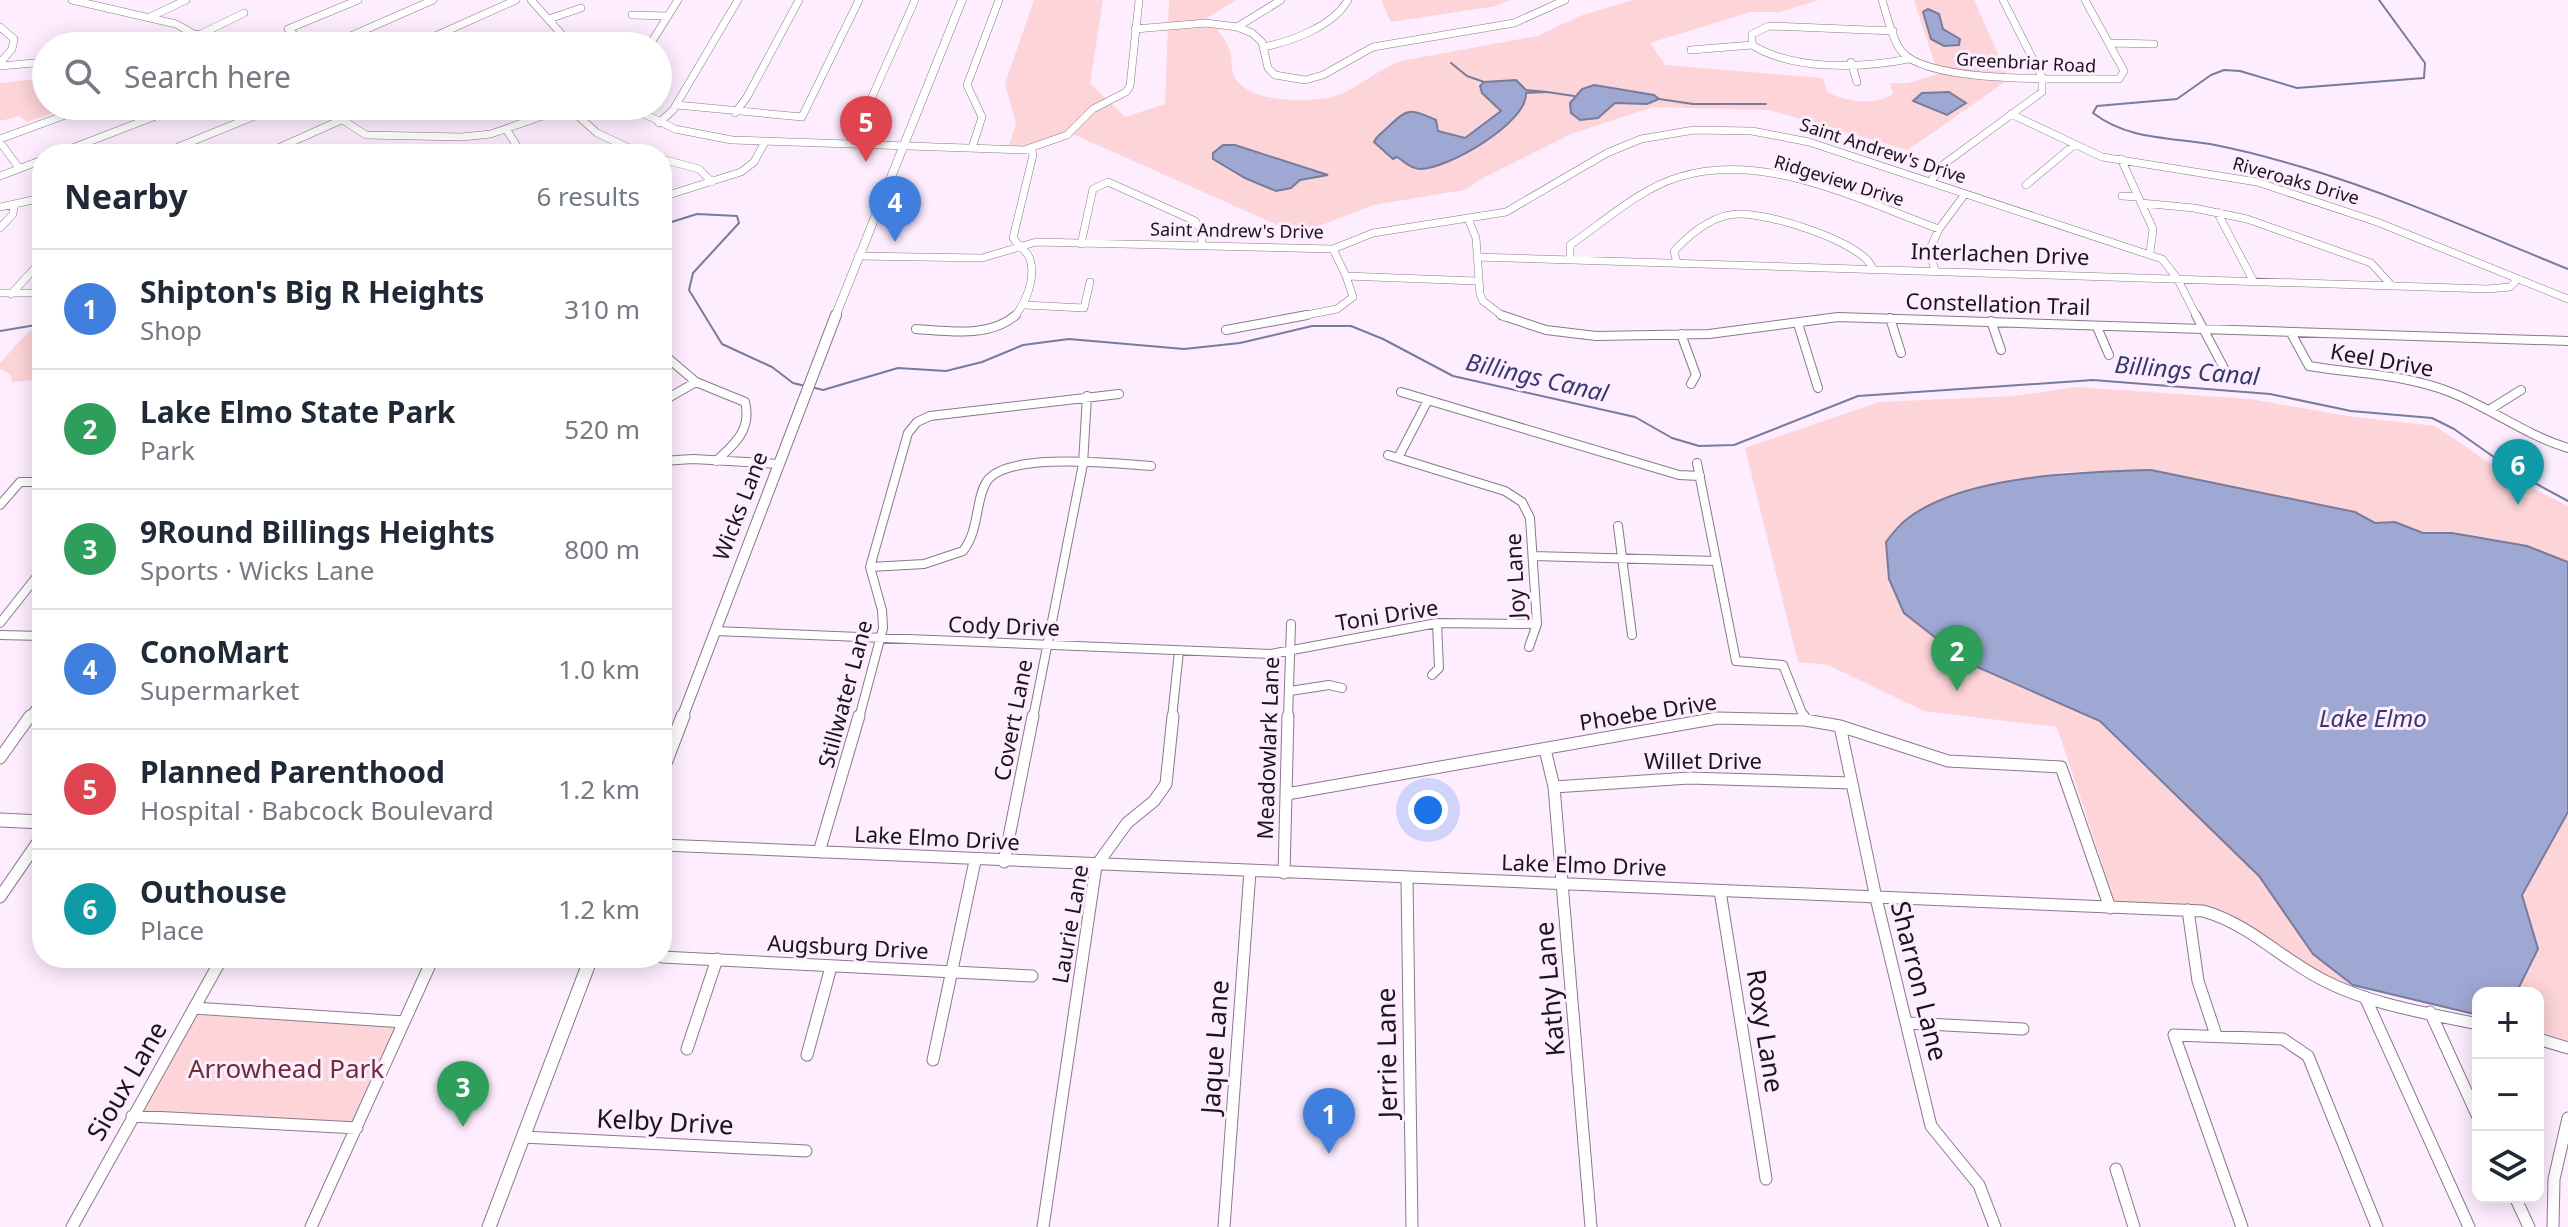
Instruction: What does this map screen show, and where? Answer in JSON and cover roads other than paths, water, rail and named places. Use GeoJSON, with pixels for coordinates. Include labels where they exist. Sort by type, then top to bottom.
{"type":"FeatureCollection","features":[{"type":"Feature","properties":{"kind":"main road","name":"Wicks Lane"},"geometry":{"type":"LineString","coordinates":[[672,745],[858,256],[962,0]]}},
{"type":"Feature","properties":{"kind":"main road"},"geometry":{"type":"LineString","coordinates":[[0,820],[32,822]]}},
{"type":"Feature","properties":{"kind":"main road"},"geometry":{"type":"LineString","coordinates":[[489,1227],[587,968]]}},
{"type":"Feature","properties":{"kind":"street"},"geometry":{"type":"LineString","coordinates":[[72,0],[150,17],[192,32]]}},
{"type":"Feature","properties":{"kind":"street"},"geometry":{"type":"LineString","coordinates":[[84,4],[93,0]]}},
{"type":"Feature","properties":{"kind":"street"},"geometry":{"type":"LineString","coordinates":[[150,17],[186,0]]}},
{"type":"Feature","properties":{"kind":"street"},"geometry":{"type":"LineString","coordinates":[[291,32],[288,29],[358,0]]}},
{"type":"Feature","properties":{"kind":"street"},"geometry":{"type":"LineString","coordinates":[[360,32],[433,0]]}},
{"type":"Feature","properties":{"kind":"street"},"geometry":{"type":"LineString","coordinates":[[444,32],[516,0]]}},
{"type":"Feature","properties":{"kind":"street"},"geometry":{"type":"LineString","coordinates":[[531,0],[560,32]]}},
{"type":"Feature","properties":{"kind":"street"},"geometry":{"type":"LineString","coordinates":[[658,32],[678,0]]}},
{"type":"Feature","properties":{"kind":"street"},"geometry":{"type":"LineString","coordinates":[[672,110],[738,0]]}},
{"type":"Feature","properties":{"kind":"street"},"geometry":{"type":"LineString","coordinates":[[735,113],[799,0]]}},
{"type":"Feature","properties":{"kind":"street"},"geometry":{"type":"LineString","coordinates":[[677,105],[735,113],[802,117],[859,0]]}},
{"type":"Feature","properties":{"kind":"street"},"geometry":{"type":"LineString","coordinates":[[851,144],[915,0]]}},
{"type":"Feature","properties":{"kind":"street"},"geometry":{"type":"LineString","coordinates":[[972,148],[982,117],[967,85],[999,0]]}},
{"type":"Feature","properties":{"kind":"street"},"geometry":{"type":"LineString","coordinates":[[654,120],[713,138],[765,142],[1031,148],[1067,135],[1093,109],[1126,92],[1130,86],[1139,0]]}},
{"type":"Feature","properties":{"kind":"street"},"geometry":{"type":"LineString","coordinates":[[1237,27],[1281,0]]}},
{"type":"Feature","properties":{"kind":"street"},"geometry":{"type":"LineString","coordinates":[[1264,47],[1290,41],[1344,9],[1348,0]]}},
{"type":"Feature","properties":{"kind":"street"},"geometry":{"type":"LineString","coordinates":[[1135,29],[1206,23],[1237,27],[1252,33],[1264,47],[1268,68],[1275,75],[1294,80],[1314,79],[1373,47],[1514,23],[1565,0]]}},
{"type":"Feature","properties":{"kind":"street"},"geometry":{"type":"LineString","coordinates":[[1882,0],[1900,50],[1909,59]]}},
{"type":"Feature","properties":{"kind":"street"},"geometry":{"type":"LineString","coordinates":[[1931,181],[1944,164],[2042,92],[2042,77],[2003,0]]}},
{"type":"Feature","properties":{"kind":"street","name":"Greenbriar Road"},"geometry":{"type":"LineString","coordinates":[[1909,59],[1951,74],[2119,79],[2124,71],[2085,0]]}},
{"type":"Feature","properties":{"kind":"street"},"geometry":{"type":"LineString","coordinates":[[549,19],[581,8]]}},
{"type":"Feature","properties":{"kind":"street"},"geometry":{"type":"LineString","coordinates":[[202,32],[244,13]]}},
{"type":"Feature","properties":{"kind":"street"},"geometry":{"type":"LineString","coordinates":[[632,15],[668,16]]}},
{"type":"Feature","properties":{"kind":"street"},"geometry":{"type":"LineString","coordinates":[[1752,45],[1752,34],[1769,26],[1893,31]]}},
{"type":"Feature","properties":{"kind":"street"},"geometry":{"type":"LineString","coordinates":[[0,27],[14,39],[12,49],[0,64]]}},
{"type":"Feature","properties":{"kind":"street"},"geometry":{"type":"LineString","coordinates":[[2109,43],[2154,44]]}},
{"type":"Feature","properties":{"kind":"street"},"geometry":{"type":"LineString","coordinates":[[1691,50],[1752,45],[1775,57],[1892,63],[1909,59]]}},
{"type":"Feature","properties":{"kind":"street"},"geometry":{"type":"LineString","coordinates":[[1851,62],[1857,82]]}},
{"type":"Feature","properties":{"kind":"street"},"geometry":{"type":"LineString","coordinates":[[0,64],[32,63]]}},
{"type":"Feature","properties":{"kind":"street","name":"Riveroaks Drive"},"geometry":{"type":"LineString","coordinates":[[2011,114],[2102,157],[2257,182],[2377,222],[2568,299]]}},
{"type":"Feature","properties":{"kind":"street"},"geometry":{"type":"LineString","coordinates":[[19,168],[0,141],[54,120]]}},
{"type":"Feature","properties":{"kind":"street"},"geometry":{"type":"LineString","coordinates":[[82,144],[143,120]]}},
{"type":"Feature","properties":{"kind":"street"},"geometry":{"type":"LineString","coordinates":[[186,144],[245,120]]}},
{"type":"Feature","properties":{"kind":"street"},"geometry":{"type":"LineString","coordinates":[[287,144],[341,120],[366,135],[474,137],[532,120]]}},
{"type":"Feature","properties":{"kind":"street"},"geometry":{"type":"LineString","coordinates":[[584,120],[597,133],[619,144]]}},
{"type":"Feature","properties":{"kind":"street"},"geometry":{"type":"LineString","coordinates":[[659,123],[662,120]]}},
{"type":"Feature","properties":{"kind":"street"},"geometry":{"type":"LineString","coordinates":[[506,129],[516,144]]}},
{"type":"Feature","properties":{"kind":"street","name":"Saint Andrew's Drive"},"geometry":{"type":"LineString","coordinates":[[858,256],[982,258],[1036,242],[1333,249],[1373,233],[1506,212],[1607,153],[1641,139],[1694,130],[1752,131],[1809,142],[2150,252]]}},
{"type":"Feature","properties":{"kind":"street"},"geometry":{"type":"LineString","coordinates":[[672,194],[708,185],[749,168],[765,142]]}},
{"type":"Feature","properties":{"kind":"street"},"geometry":{"type":"LineString","coordinates":[[2026,185],[2074,145]]}},
{"type":"Feature","properties":{"kind":"street"},"geometry":{"type":"LineString","coordinates":[[916,329],[992,328],[1013,321],[1025,305],[1031,266],[1028,256],[1013,238],[1033,155],[1031,148]]}},
{"type":"Feature","properties":{"kind":"street"},"geometry":{"type":"LineString","coordinates":[[2121,159],[2156,235],[2150,252],[2169,265],[2226,372]]}},
{"type":"Feature","properties":{"kind":"street"},"geometry":{"type":"LineString","coordinates":[[672,162],[699,169],[708,185]]}},
{"type":"Feature","properties":{"kind":"street"},"geometry":{"type":"LineString","coordinates":[[0,176],[32,163]]}},
{"type":"Feature","properties":{"kind":"street","name":"Ridgeview Drive"},"geometry":{"type":"LineString","coordinates":[[1570,259],[1570,245],[1660,186],[1681,177],[1718,171],[1759,173],[1799,181],[1939,229]]}},
{"type":"Feature","properties":{"kind":"street"},"geometry":{"type":"LineString","coordinates":[[1081,244],[1093,189],[1108,182],[1195,221],[1201,230],[1202,246]]}},
{"type":"Feature","properties":{"kind":"street"},"geometry":{"type":"LineString","coordinates":[[1935,270],[1929,251],[1939,229],[1965,194]]}},
{"type":"Feature","properties":{"kind":"street"},"geometry":{"type":"LineString","coordinates":[[2122,196],[2247,219],[2371,263],[2392,286]]}},
{"type":"Feature","properties":{"kind":"street"},"geometry":{"type":"LineString","coordinates":[[0,207],[32,201]]}},
{"type":"Feature","properties":{"kind":"street"},"geometry":{"type":"LineString","coordinates":[[0,228],[13,214],[14,206]]}},
{"type":"Feature","properties":{"kind":"street"},"geometry":{"type":"LineString","coordinates":[[2217,212],[2254,282]]}},
{"type":"Feature","properties":{"kind":"street"},"geometry":{"type":"LineString","coordinates":[[1677,263],[1674,251],[1682,241],[1717,220],[1737,214],[1763,216],[1849,245],[1866,256],[1872,267]]}},
{"type":"Feature","properties":{"kind":"street"},"geometry":{"type":"LineString","coordinates":[[1346,276],[1476,281],[1476,237],[1468,219]]}},
{"type":"Feature","properties":{"kind":"street"},"geometry":{"type":"LineString","coordinates":[[1226,330],[1337,309],[1353,297],[1333,249]]}},
{"type":"Feature","properties":{"kind":"street","name":"Interlachen Drive"},"geometry":{"type":"LineString","coordinates":[[1477,257],[1872,267],[2488,289],[2510,287],[2518,279]]}},
{"type":"Feature","properties":{"kind":"street"},"geometry":{"type":"LineString","coordinates":[[2018,261],[2023,272]]}},
{"type":"Feature","properties":{"kind":"street"},"geometry":{"type":"LineString","coordinates":[[11,294],[32,271]]}},
{"type":"Feature","properties":{"kind":"street","name":"Constellation Trail"},"geometry":{"type":"LineString","coordinates":[[1476,281],[1483,300],[1498,316],[1526,327],[1568,335],[1681,334],[1799,327],[1838,317],[2564,341]]}},
{"type":"Feature","properties":{"kind":"street"},"geometry":{"type":"LineString","coordinates":[[1025,305],[1084,308],[1090,282]]}},
{"type":"Feature","properties":{"kind":"street"},"geometry":{"type":"LineString","coordinates":[[0,293],[32,293]]}},
{"type":"Feature","properties":{"kind":"street"},"geometry":{"type":"LineString","coordinates":[[1890,318],[1901,353]]}},
{"type":"Feature","properties":{"kind":"street"},"geometry":{"type":"LineString","coordinates":[[1991,321],[2001,350]]}},
{"type":"Feature","properties":{"kind":"street"},"geometry":{"type":"LineString","coordinates":[[1799,327],[1818,388]]}},
{"type":"Feature","properties":{"kind":"street"},"geometry":{"type":"LineString","coordinates":[[2097,327],[2109,355]]}},
{"type":"Feature","properties":{"kind":"street","name":"Keel Drive"},"geometry":{"type":"LineString","coordinates":[[2291,333],[2309,366],[2417,382],[2448,391],[2489,410],[2539,441],[2568,448]]}},
{"type":"Feature","properties":{"kind":"street"},"geometry":{"type":"LineString","coordinates":[[1681,334],[1696,375],[1691,384]]}},
{"type":"Feature","properties":{"kind":"street"},"geometry":{"type":"LineString","coordinates":[[2564,341],[2568,352]]}},
{"type":"Feature","properties":{"kind":"street"},"geometry":{"type":"LineString","coordinates":[[672,362],[696,382],[745,402],[748,411],[745,431],[716,461]]}},
{"type":"Feature","properties":{"kind":"street"},"geometry":{"type":"LineString","coordinates":[[672,396],[696,382]]}},
{"type":"Feature","properties":{"kind":"street"},"geometry":{"type":"LineString","coordinates":[[2489,410],[2521,390]]}},
{"type":"Feature","properties":{"kind":"street"},"geometry":{"type":"LineString","coordinates":[[1401,392],[1679,475],[1700,476]]}},
{"type":"Feature","properties":{"kind":"street"},"geometry":{"type":"LineString","coordinates":[[1119,394],[930,416],[917,422],[908,433],[870,567],[942,561],[957,556],[969,546],[986,482],[999,469],[1025,464],[1151,466]]}},
{"type":"Feature","properties":{"kind":"street","name":"Covert Lane"},"geometry":{"type":"LineString","coordinates":[[1004,862],[1083,464],[1087,396]]}},
{"type":"Feature","properties":{"kind":"street","name":"Joy Lane"},"geometry":{"type":"LineString","coordinates":[[1428,400],[1393,457],[1513,495],[1527,509],[1537,624],[1529,647]]}},
{"type":"Feature","properties":{"kind":"street"},"geometry":{"type":"LineString","coordinates":[[672,461],[780,464]]}},
{"type":"Feature","properties":{"kind":"street"},"geometry":{"type":"LineString","coordinates":[[1697,463],[1736,661],[1783,665],[1805,720]]}},
{"type":"Feature","properties":{"kind":"street"},"geometry":{"type":"LineString","coordinates":[[0,505],[20,482],[32,482]]}},
{"type":"Feature","properties":{"kind":"street"},"geometry":{"type":"LineString","coordinates":[[1618,526],[1632,635]]}},
{"type":"Feature","properties":{"kind":"street"},"geometry":{"type":"LineString","coordinates":[[1533,556],[1716,561]]}},
{"type":"Feature","properties":{"kind":"street","name":"Stillwater Lane"},"geometry":{"type":"LineString","coordinates":[[819,852],[882,640],[884,607],[873,589],[870,567]]}},
{"type":"Feature","properties":{"kind":"street"},"geometry":{"type":"LineString","coordinates":[[0,623],[32,583]]}},
{"type":"Feature","properties":{"kind":"street"},"geometry":{"type":"LineString","coordinates":[[1432,675],[1439,668],[1437,623]]}},
{"type":"Feature","properties":{"kind":"street","name":"Toni Drive"},"geometry":{"type":"LineString","coordinates":[[1290,649],[1437,623],[1537,624]]}},
{"type":"Feature","properties":{"kind":"street","name":"Meadowlark Lane"},"geometry":{"type":"LineString","coordinates":[[1284,873],[1291,624]]}},
{"type":"Feature","properties":{"kind":"street","name":"Cody Drive"},"geometry":{"type":"LineString","coordinates":[[716,631],[1271,654],[1290,649]]}},
{"type":"Feature","properties":{"kind":"street"},"geometry":{"type":"LineString","coordinates":[[0,635],[32,636]]}},
{"type":"Feature","properties":{"kind":"street","name":"Laurie Lane"},"geometry":{"type":"LineString","coordinates":[[1043,1227],[1096,866],[1127,823],[1154,801],[1166,784],[1179,651]]}},
{"type":"Feature","properties":{"kind":"street"},"geometry":{"type":"LineString","coordinates":[[1290,691],[1329,685],[1342,688]]}},
{"type":"Feature","properties":{"kind":"street"},"geometry":{"type":"LineString","coordinates":[[0,758],[32,714]]}},
{"type":"Feature","properties":{"kind":"street","name":"Phoebe Drive"},"geometry":{"type":"LineString","coordinates":[[1287,794],[1718,718],[1805,720],[1840,726],[1948,761],[2061,767],[2110,908]]}},
{"type":"Feature","properties":{"kind":"street","name":"Sharron Lane"},"geometry":{"type":"LineString","coordinates":[[1840,726],[1876,898],[1931,1126],[1939,1143],[1978,1183],[1989,1202],[1995,1227]]}},
{"type":"Feature","properties":{"kind":"street","name":"Kathy Lane"},"geometry":{"type":"LineString","coordinates":[[1545,749],[1554,787],[1591,1227]]}},
{"type":"Feature","properties":{"kind":"street","name":"Willet Drive"},"geometry":{"type":"LineString","coordinates":[[1554,787],[1689,778],[1852,783]]}},
{"type":"Feature","properties":{"kind":"street","name":"Lake Elmo Drive"},"geometry":{"type":"LineString","coordinates":[[672,845],[975,861],[2188,910],[2220,914],[2238,922],[2307,972],[2365,997],[2472,1022]]}},
{"type":"Feature","properties":{"kind":"street"},"geometry":{"type":"LineString","coordinates":[[0,897],[32,851]]}},
{"type":"Feature","properties":{"kind":"street"},"geometry":{"type":"LineString","coordinates":[[933,1060],[975,861]]}},
{"type":"Feature","properties":{"kind":"street","name":"Jaque Lane"},"geometry":{"type":"LineString","coordinates":[[1224,1227],[1250,871]]}},
{"type":"Feature","properties":{"kind":"street","name":"Jerrie Lane"},"geometry":{"type":"LineString","coordinates":[[1407,879],[1412,1227]]}},
{"type":"Feature","properties":{"kind":"street","name":"Roxy Lane"},"geometry":{"type":"LineString","coordinates":[[1720,891],[1766,1179]]}},
{"type":"Feature","properties":{"kind":"street"},"geometry":{"type":"LineString","coordinates":[[2188,910],[2198,981],[2216,1035]]}},
{"type":"Feature","properties":{"kind":"street","name":"Augsburg Drive"},"geometry":{"type":"LineString","coordinates":[[672,957],[1032,976]]}},
{"type":"Feature","properties":{"kind":"street"},"geometry":{"type":"LineString","coordinates":[[687,1049],[717,959]]}},
{"type":"Feature","properties":{"kind":"street"},"geometry":{"type":"LineString","coordinates":[[807,1055],[831,967]]}},
{"type":"Feature","properties":{"kind":"street","name":"Sioux Lane"},"geometry":{"type":"LineString","coordinates":[[72,1227],[216,968]]}},
{"type":"Feature","properties":{"kind":"street"},"geometry":{"type":"LineString","coordinates":[[311,1227],[428,968]]}},
{"type":"Feature","properties":{"kind":"street"},"geometry":{"type":"LineString","coordinates":[[2365,997],[2469,1227]]}},
{"type":"Feature","properties":{"kind":"street"},"geometry":{"type":"LineString","coordinates":[[194,1008],[404,1022]]}},
{"type":"Feature","properties":{"kind":"street"},"geometry":{"type":"LineString","coordinates":[[2430,1012],[2472,1104]]}},
{"type":"Feature","properties":{"kind":"street"},"geometry":{"type":"LineString","coordinates":[[1907,1023],[2023,1029]]}},
{"type":"Feature","properties":{"kind":"street"},"geometry":{"type":"LineString","coordinates":[[2242,1227],[2174,1035],[2283,1039],[2308,1056],[2377,1227]]}},
{"type":"Feature","properties":{"kind":"street"},"geometry":{"type":"LineString","coordinates":[[2544,1041],[2568,1048]]}},
{"type":"Feature","properties":{"kind":"street"},"geometry":{"type":"LineString","coordinates":[[132,1116],[357,1128]]}},
{"type":"Feature","properties":{"kind":"street"},"geometry":{"type":"LineString","coordinates":[[2553,1227],[2554,1179],[2568,1118]]}},
{"type":"Feature","properties":{"kind":"street","name":"Kelby Drive"},"geometry":{"type":"LineString","coordinates":[[523,1137],[806,1151]]}},
{"type":"Feature","properties":{"kind":"street"},"geometry":{"type":"LineString","coordinates":[[2116,1169],[2134,1227]]}},
{"type":"Feature","properties":{"kind":"street"},"geometry":{"type":"LineString","coordinates":[[2518,1203],[2529,1227]]}},
{"type":"Feature","properties":{"kind":"water"},"geometry":{"type":"Polygon","coordinates":[[[1928,9],[1939,14],[1943,29],[1960,39],[1959,45],[1944,46],[1931,39],[1923,12],[1928,9]]]}},
{"type":"Feature","properties":{"kind":"water"},"geometry":{"type":"Polygon","coordinates":[[[1516,80],[1526,90],[1547,92],[1526,93],[1523,105],[1514,118],[1483,143],[1447,162],[1419,169],[1397,157],[1393,159],[1374,142],[1394,121],[1409,112],[1436,120],[1438,131],[1465,138],[1501,111],[1482,93],[1480,86],[1484,82],[1516,80]]]}},
{"type":"Feature","properties":{"kind":"water"},"geometry":{"type":"Polygon","coordinates":[[[1594,85],[1654,95],[1659,99],[1647,104],[1615,103],[1598,118],[1580,120],[1571,113],[1570,103],[1582,89],[1594,85]]]}},
{"type":"Feature","properties":{"kind":"water"},"geometry":{"type":"Polygon","coordinates":[[[1949,92],[1966,103],[1947,115],[1913,101],[1922,93],[1949,92]]]}},
{"type":"Feature","properties":{"kind":"water"},"geometry":{"type":"Polygon","coordinates":[[[1223,145],[1235,145],[1328,175],[1300,180],[1291,188],[1276,191],[1245,178],[1213,159],[1213,153],[1223,145]]]}},
{"type":"Feature","properties":{"kind":"water","name":"Lake Elmo"},"geometry":{"type":"Polygon","coordinates":[[[2151,470],[2355,512],[2375,523],[2395,522],[2423,533],[2452,533],[2527,546],[2568,562],[2568,812],[2522,895],[2538,949],[2519,987],[2472,987],[2472,1014],[2353,985],[2313,954],[2259,876],[2100,721],[1968,663],[1904,613],[1889,579],[1886,542],[1904,521],[1931,504],[1959,493],[2024,479],[2151,470]]]}},
{"type":"Feature","properties":{"kind":"waterway","name":"Billings Canal"},"geometry":{"type":"LineString","coordinates":[[2379,0],[2425,63],[2424,78],[2297,88],[2240,71],[2224,70],[2211,75],[2177,99],[2097,106],[2093,113],[2122,129],[2238,150],[2339,179],[2568,269]]}},
{"type":"Feature","properties":{"kind":"waterway"},"geometry":{"type":"LineString","coordinates":[[1451,63],[1467,76],[1484,82]]}},
{"type":"Feature","properties":{"kind":"waterway"},"geometry":{"type":"LineString","coordinates":[[1547,92],[1574,96]]}},
{"type":"Feature","properties":{"kind":"waterway"},"geometry":{"type":"LineString","coordinates":[[1659,99],[1693,104],[1766,104]]}},
{"type":"Feature","properties":{"kind":"waterway","name":"Billings Canal"},"geometry":{"type":"LineString","coordinates":[[672,222],[697,214],[737,216],[739,223],[693,273],[689,290],[722,344],[772,367],[793,383],[805,386]]}},
{"type":"Feature","properties":{"kind":"waterway","name":"Billings Canal"},"geometry":{"type":"LineString","coordinates":[[0,331],[32,326]]}},
{"type":"Feature","properties":{"kind":"waterway","name":"Billings Canal"},"geometry":{"type":"LineString","coordinates":[[811,387],[823,390],[898,368],[946,371],[982,362],[1023,345],[1069,339],[1184,349],[1240,343],[1312,326],[1351,326],[1383,339],[1453,376],[1635,417],[1672,438],[1699,446],[1734,445],[1858,396],[2093,380],[2270,394],[2351,411],[2432,418],[2454,429],[2518,474],[2568,501]]}},
{"type":"Feature","properties":{"kind":"place","name":"Planned Parenthood"},"geometry":{"type":"Point","coordinates":[866,162]}},
{"type":"Feature","properties":{"kind":"place","name":"ConoMart"},"geometry":{"type":"Point","coordinates":[895,242]}},
{"type":"Feature","properties":{"kind":"place","name":"Outhouse"},"geometry":{"type":"Point","coordinates":[2518,505]}},
{"type":"Feature","properties":{"kind":"place","name":"Lake Elmo State Park"},"geometry":{"type":"Point","coordinates":[1957,691]}},
{"type":"Feature","properties":{"kind":"place","name":"9Round Billings Heights"},"geometry":{"type":"Point","coordinates":[463,1127]}},
{"type":"Feature","properties":{"kind":"place","name":"Shipton's Big R Heights"},"geometry":{"type":"Point","coordinates":[1329,1154]}},
{"type":"Feature","properties":{"kind":"park label","name":"Arrowhead Park"},"geometry":{"type":"Point","coordinates":[286,1069]}}]}
